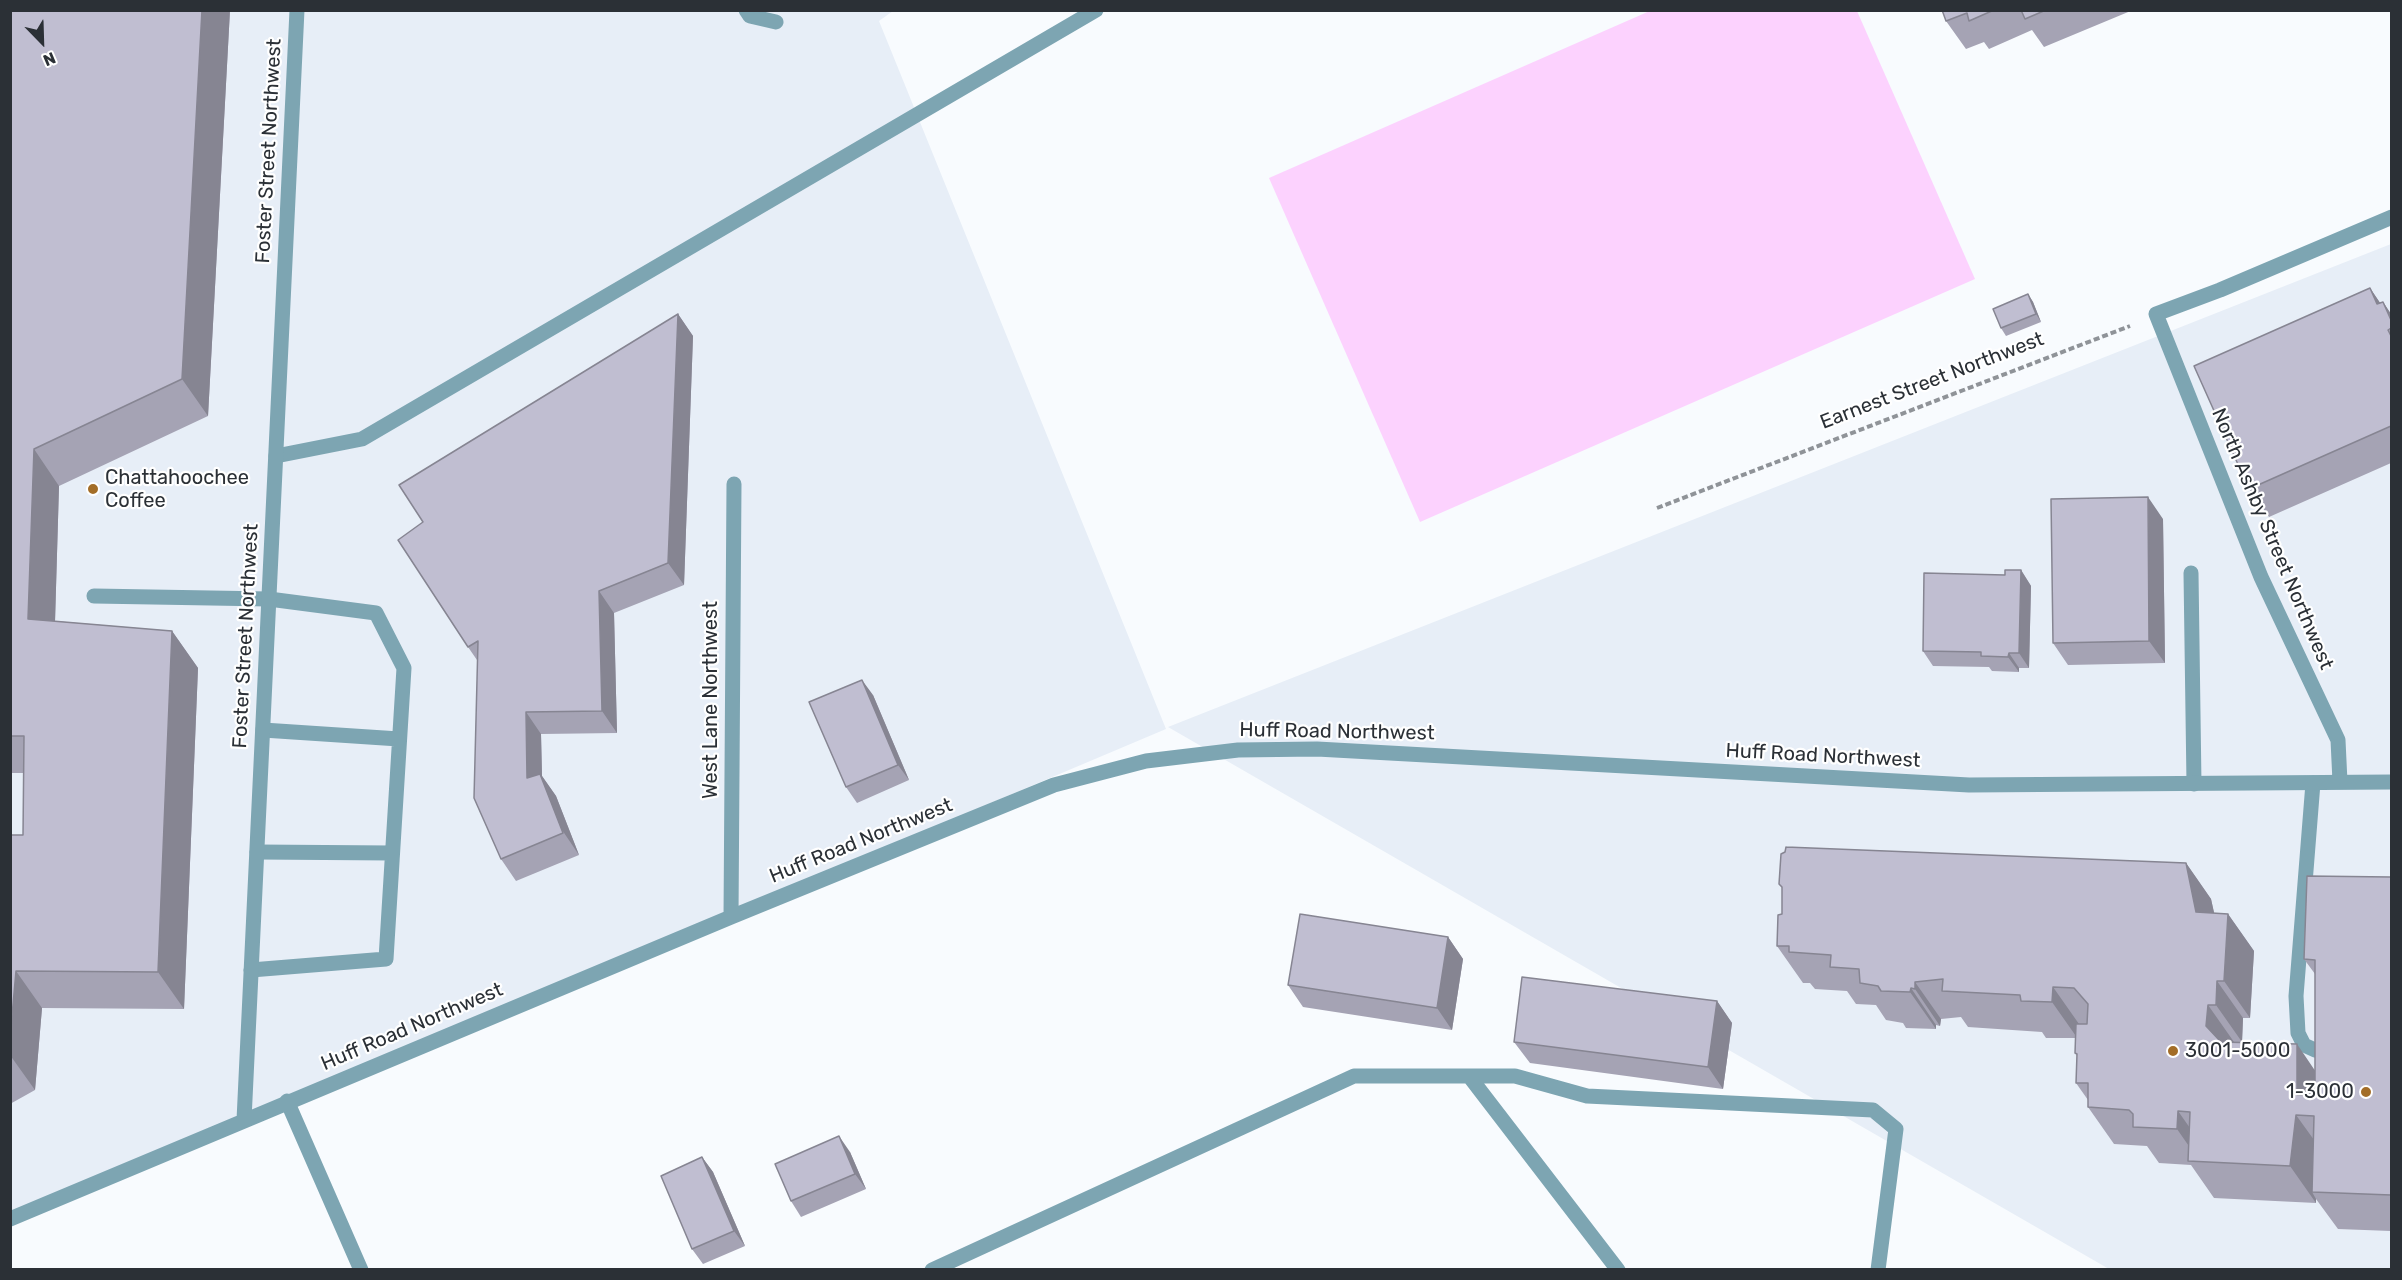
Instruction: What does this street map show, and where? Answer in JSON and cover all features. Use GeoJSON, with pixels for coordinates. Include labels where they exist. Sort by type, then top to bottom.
{"type":"FeatureCollection","features":[{"type":"Feature","properties":{"kind":"street","name":"Foster Street Northwest"},"geometry":{"type":"LineString","coordinates":[[244,1120],[297,10]]}},
{"type":"Feature","properties":{"kind":"street"},"geometry":{"type":"LineString","coordinates":[[746,10],[750,16],[776,22]]}},
{"type":"Feature","properties":{"kind":"street"},"geometry":{"type":"LineString","coordinates":[[276,456],[362,439],[1096,10]]}},
{"type":"Feature","properties":{"kind":"street"},"geometry":{"type":"LineString","coordinates":[[2156,314],[2220,290],[2391,217]]}},
{"type":"Feature","properties":{"kind":"street","name":"North Ashby Street Northwest"},"geometry":{"type":"LineString","coordinates":[[2156,314],[2262,577],[2338,740],[2340,782]]}},
{"type":"Feature","properties":{"kind":"street","name":"West Lane Northwest"},"geometry":{"type":"LineString","coordinates":[[730,917],[734,484]]}},
{"type":"Feature","properties":{"kind":"street"},"geometry":{"type":"LineString","coordinates":[[2191,573],[2194,784]]}},
{"type":"Feature","properties":{"kind":"street"},"geometry":{"type":"LineString","coordinates":[[94,596],[269,599],[376,613],[404,668],[386,959],[251,970]]}},
{"type":"Feature","properties":{"kind":"street"},"geometry":{"type":"LineString","coordinates":[[262,730],[399,739]]}},
{"type":"Feature","properties":{"kind":"street","name":"Huff Road Northwest"},"geometry":{"type":"LineString","coordinates":[[10,1219],[287,1101],[1054,785],[1146,761],[1238,750],[1317,749],[1969,785],[2391,782]]}},
{"type":"Feature","properties":{"kind":"street"},"geometry":{"type":"LineString","coordinates":[[2313,783],[2296,996],[2298,1033],[2304,1045],[2315,1050],[2339,1052]]}},
{"type":"Feature","properties":{"kind":"street"},"geometry":{"type":"LineString","coordinates":[[257,852],[392,853]]}},
{"type":"Feature","properties":{"kind":"street"},"geometry":{"type":"LineString","coordinates":[[932,1269],[1354,1076],[1515,1076],[1587,1096],[1873,1110],[1896,1129],[1878,1269]]}},
{"type":"Feature","properties":{"kind":"street"},"geometry":{"type":"LineString","coordinates":[[1469,1076],[1618,1269]]}},
{"type":"Feature","properties":{"kind":"street"},"geometry":{"type":"LineString","coordinates":[[287,1101],[361,1269]]}},
{"type":"Feature","properties":{"kind":"path","name":"Earnest Street Northwest"},"geometry":{"type":"LineString","coordinates":[[1657,508],[2106,337],[2156,314]]}},
{"type":"Feature","properties":{"kind":"shaded area"},"geometry":{"type":"Polygon","coordinates":[[[1652,10],[1857,11],[1975,279],[1420,522],[1269,178],[1652,10]]]}},
{"type":"Feature","properties":{"kind":"shaded area"},"geometry":{"type":"Polygon","coordinates":[[[11,11],[893,11],[879,21],[1166,729],[11,1217],[11,11]]]}},
{"type":"Feature","properties":{"kind":"shaded area"},"geometry":{"type":"Polygon","coordinates":[[[2391,244],[2391,1269],[2109,1269],[1168,727],[2391,244]]]}},
{"type":"Feature","properties":{"kind":"building"},"geometry":{"type":"Polygon","coordinates":[[[10,10],[202,10],[182,379],[34,449],[28,619],[172,631],[158,972],[16,971],[10,1038],[10,835],[23,835],[24,736],[10,736],[10,10]]]}},
{"type":"Feature","properties":{"kind":"building"},"geometry":{"type":"Polygon","coordinates":[[[1942,10],[1994,10],[1969,21],[1967,13],[1946,21],[1942,10]]]}},
{"type":"Feature","properties":{"kind":"building"},"geometry":{"type":"Polygon","coordinates":[[[2021,10],[2046,10],[2025,19],[2021,10]]]}},
{"type":"Feature","properties":{"kind":"building"},"geometry":{"type":"Polygon","coordinates":[[[2370,288],[2377,304],[2383,302],[2391,320],[2391,328],[2388,330],[2391,336],[2391,426],[2249,489],[2194,366],[2370,288]]]}},
{"type":"Feature","properties":{"kind":"building"},"geometry":{"type":"Polygon","coordinates":[[[2028,294],[2036,314],[2001,328],[1993,309],[2028,294]]]}},
{"type":"Feature","properties":{"kind":"building"},"geometry":{"type":"Polygon","coordinates":[[[678,314],[668,563],[599,591],[602,711],[526,712],[527,778],[540,774],[563,833],[501,859],[474,798],[478,641],[468,647],[398,540],[423,522],[399,485],[678,314]]]}},
{"type":"Feature","properties":{"kind":"building"},"geometry":{"type":"Polygon","coordinates":[[[2148,497],[2149,641],[2053,643],[2051,499],[2148,497]]]}},
{"type":"Feature","properties":{"kind":"building"},"geometry":{"type":"Polygon","coordinates":[[[2005,570],[2021,570],[2019,653],[2009,653],[2008,657],[1981,656],[1981,652],[1923,651],[1924,573],[2005,575],[2005,570]]]}},
{"type":"Feature","properties":{"kind":"building"},"geometry":{"type":"Polygon","coordinates":[[[862,680],[898,765],[846,787],[809,702],[862,680]]]}},
{"type":"Feature","properties":{"kind":"building"},"geometry":{"type":"Polygon","coordinates":[[[1786,847],[2186,863],[2196,912],[2228,914],[2224,981],[2217,981],[2216,1005],[2208,1005],[2206,1026],[2221,1042],[2297,1044],[2297,1095],[2315,1095],[2315,960],[2304,959],[2307,876],[2391,877],[2391,1195],[2312,1192],[2314,1116],[2296,1115],[2290,1166],[2188,1161],[2190,1112],[2178,1111],[2177,1129],[2133,1127],[2133,1114],[2129,1110],[2088,1107],[2088,1083],[2076,1083],[2077,1054],[2075,1053],[2076,1024],[2087,1024],[2088,1004],[2074,988],[2053,987],[2052,1002],[2021,1001],[2020,995],[1942,991],[1943,979],[1915,982],[1915,989],[1911,988],[1910,992],[1881,991],[1878,986],[1860,983],[1859,969],[1830,967],[1831,955],[1789,952],[1789,946],[1777,946],[1778,915],[1782,914],[1782,887],[1779,884],[1781,854],[1785,852],[1786,847]]]}},
{"type":"Feature","properties":{"kind":"building"},"geometry":{"type":"Polygon","coordinates":[[[1300,914],[1448,937],[1437,1008],[1288,985],[1300,914]]]}},
{"type":"Feature","properties":{"kind":"building"},"geometry":{"type":"Polygon","coordinates":[[[1522,977],[1717,1001],[1708,1067],[1514,1042],[1522,977]]]}},
{"type":"Feature","properties":{"kind":"building"},"geometry":{"type":"Polygon","coordinates":[[[839,1136],[855,1174],[791,1201],[775,1164],[839,1136]]]}},
{"type":"Feature","properties":{"kind":"building"},"geometry":{"type":"Polygon","coordinates":[[[702,1157],[734,1231],[692,1249],[661,1176],[702,1157]]]}},
{"type":"Feature","properties":{"kind":"place","name":"Chattahoochee Coffee"},"geometry":{"type":"Point","coordinates":[93,489]}},
{"type":"Feature","properties":{"kind":"place","name":"3001-5000"},"geometry":{"type":"Point","coordinates":[2173,1051]}},
{"type":"Feature","properties":{"kind":"place","name":"1-3000"},"geometry":{"type":"Point","coordinates":[2366,1092]}}]}
